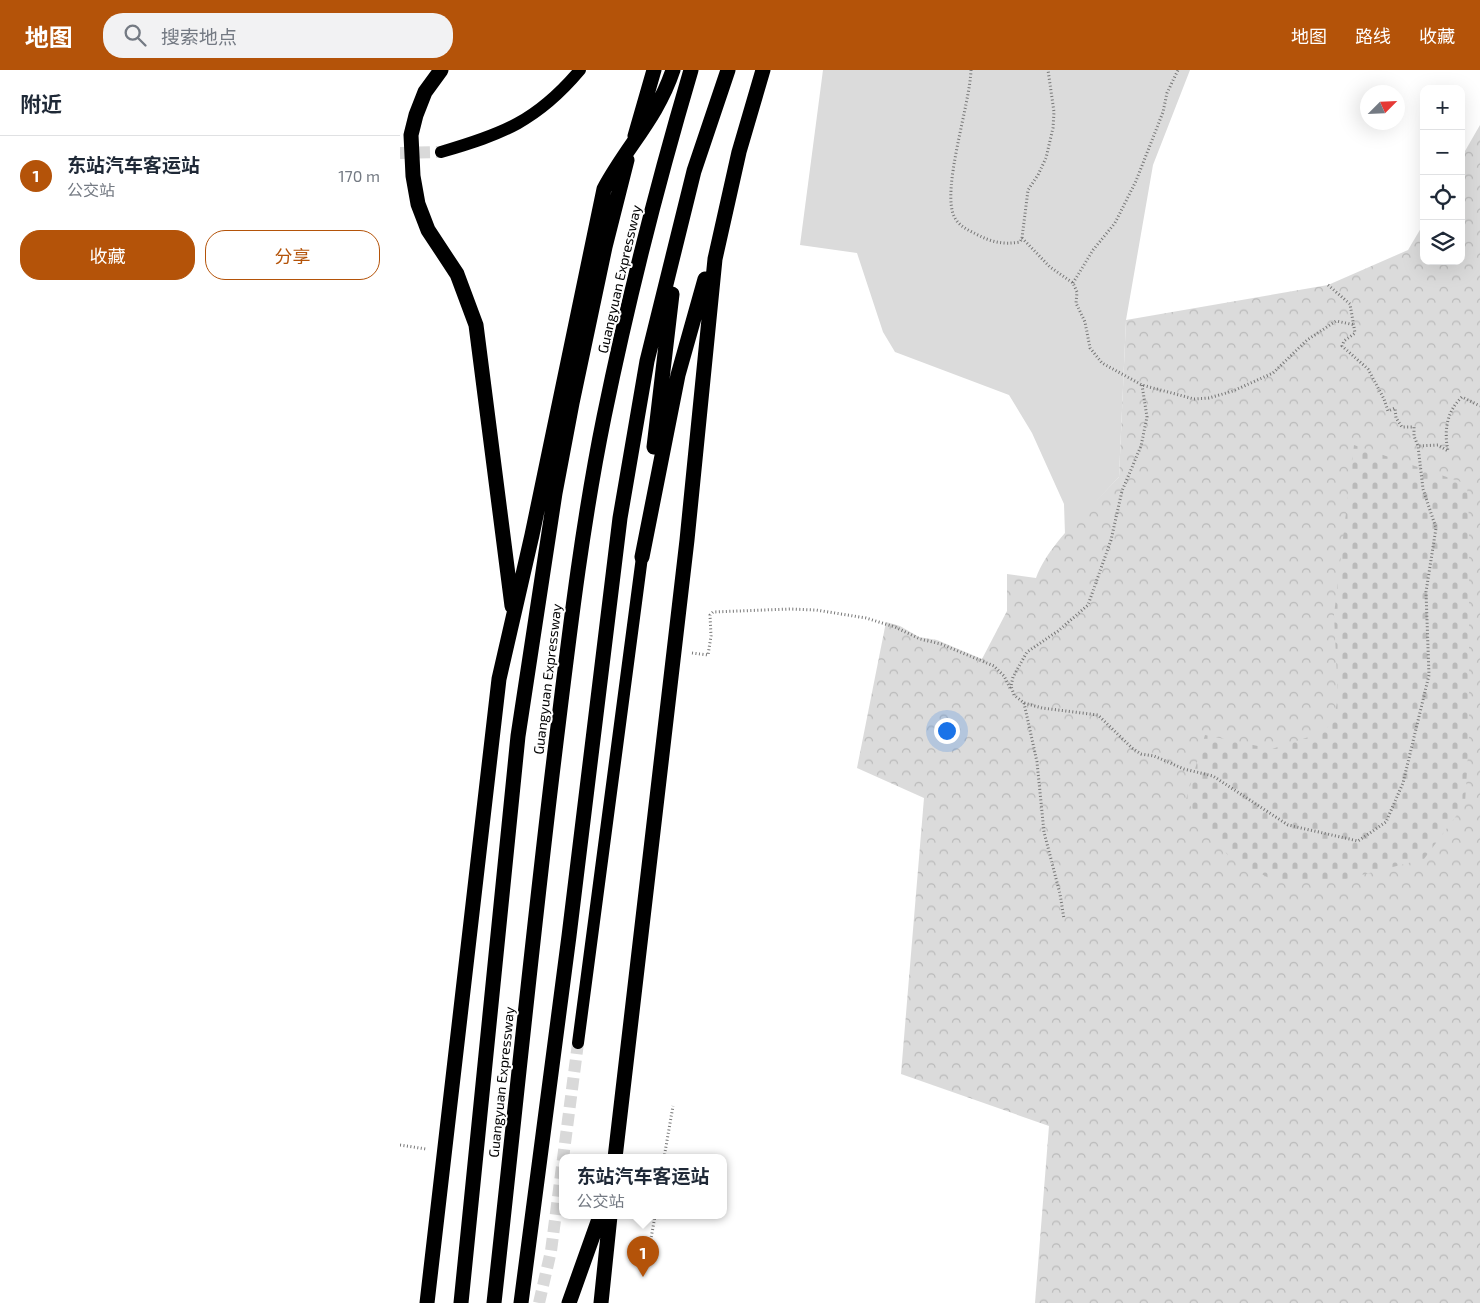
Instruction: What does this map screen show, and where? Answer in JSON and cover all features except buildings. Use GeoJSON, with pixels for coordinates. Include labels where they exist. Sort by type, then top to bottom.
{"type":"FeatureCollection","features":[{"type":"Feature","properties":{"kind":"highway"},"geometry":{"type":"LineString","coordinates":[[441,70],[425,92],[416,114],[411,135],[413,176],[418,204],[428,230],[457,274],[476,325],[513,616]]}},
{"type":"Feature","properties":{"kind":"highway","name":"Guangyuan Expressway"},"geometry":{"type":"LineString","coordinates":[[461,1303],[518,736],[550,520],[603,255],[622,178],[654,70]]}},
{"type":"Feature","properties":{"kind":"highway"},"geometry":{"type":"LineString","coordinates":[[427,1303],[498,679],[604,189],[617,165],[660,103],[673,70]]}},
{"type":"Feature","properties":{"kind":"highway","name":"Guangyuan Expressway"},"geometry":{"type":"LineString","coordinates":[[494,1303],[573,599],[604,418],[635,277],[691,70]]}},
{"type":"Feature","properties":{"kind":"highway"},"geometry":{"type":"LineString","coordinates":[[521,1303],[578,867],[620,518],[647,361],[694,171],[728,70]]}},
{"type":"Feature","properties":{"kind":"highway"},"geometry":{"type":"LineString","coordinates":[[642,557],[678,375],[763,70]]}},
{"type":"Feature","properties":{"kind":"highway"},"geometry":{"type":"LineString","coordinates":[[615,1154],[696,456],[711,297],[722,221]]}},
{"type":"Feature","properties":{"kind":"highway"},"geometry":{"type":"LineString","coordinates":[[642,557],[679,235]]}},
{"type":"Feature","properties":{"kind":"highway"},"geometry":{"type":"LineString","coordinates":[[569,1303],[599,1219]]}},
{"type":"Feature","properties":{"kind":"highway"},"geometry":{"type":"LineString","coordinates":[[601,1303],[610,1219]]}},
{"type":"Feature","properties":{"kind":"main road"},"geometry":{"type":"LineString","coordinates":[[441,152],[491,137],[531,116],[563,90],[580,70]]}},
{"type":"Feature","properties":{"kind":"main road"},"geometry":{"type":"LineString","coordinates":[[578,1043],[642,557]]}},
{"type":"Feature","properties":{"kind":"path"},"geometry":{"type":"LineString","coordinates":[[971,70],[970,88],[952,171],[950,201],[954,218],[963,227],[1003,245],[1020,242],[1022,238],[1028,190],[1046,158],[1054,112],[1048,70]]}},
{"type":"Feature","properties":{"kind":"path"},"geometry":{"type":"LineString","coordinates":[[1073,284],[1093,250],[1115,223],[1136,181],[1164,112],[1167,93],[1178,70]]}},
{"type":"Feature","properties":{"kind":"path"},"geometry":{"type":"LineString","coordinates":[[1022,238],[1050,267],[1073,284],[1077,292],[1076,303],[1085,322],[1090,348],[1102,363],[1142,385],[1194,399],[1209,398],[1273,373],[1307,340],[1336,321],[1355,325]]}},
{"type":"Feature","properties":{"kind":"path"},"geometry":{"type":"LineString","coordinates":[[674,651],[708,655],[711,636],[710,615],[712,612],[766,608],[816,610],[866,618],[895,627],[920,639],[941,644],[987,663],[1004,676],[1014,695],[1024,703],[1064,712],[1098,715],[1132,748],[1141,754],[1154,756],[1184,769],[1213,776],[1288,826],[1358,841],[1386,822],[1403,783],[1429,675],[1426,592],[1436,528],[1425,498],[1414,427],[1402,427],[1396,418],[1395,408],[1388,411],[1384,399],[1368,369],[1342,346],[1344,340],[1355,333],[1355,325],[1350,304],[1328,285]]}},
{"type":"Feature","properties":{"kind":"path"},"geometry":{"type":"LineString","coordinates":[[1014,695],[1011,686],[1012,677],[1027,652],[1058,631],[1088,606],[1111,540],[1122,491],[1140,446],[1147,417],[1142,385]]}},
{"type":"Feature","properties":{"kind":"path"},"geometry":{"type":"LineString","coordinates":[[1418,446],[1438,444],[1448,452],[1445,435],[1446,427],[1457,402],[1462,397],[1480,406]]}},
{"type":"Feature","properties":{"kind":"path"},"geometry":{"type":"LineString","coordinates":[[1024,703],[1037,762],[1044,832],[1060,894],[1064,918]]}},
{"type":"Feature","properties":{"kind":"path"},"geometry":{"type":"LineString","coordinates":[[665,1154],[673,1106]]}},
{"type":"Feature","properties":{"kind":"path"},"geometry":{"type":"LineString","coordinates":[[647,1261],[654,1219]]}},
{"type":"Feature","properties":{"kind":"green space"},"geometry":{"type":"Polygon","coordinates":[[[823,70],[1190,70],[1153,165],[1126,320],[1119,477],[1065,534],[1064,504],[1032,433],[1009,395],[895,352],[883,332],[857,253],[800,245],[823,70]]]}},
{"type":"Feature","properties":{"kind":"green space"},"geometry":{"type":"Polygon","coordinates":[[[1480,125],[1480,1303],[1035,1303],[1049,1126],[901,1074],[924,798],[857,768],[886,622],[900,626],[919,637],[937,640],[982,659],[1007,611],[1007,574],[1036,578],[1042,565],[1061,538],[1119,477],[1126,320],[1328,285],[1408,250],[1420,230],[1420,265],[1465,265],[1465,151],[1480,125]]]}},
{"type":"Feature","properties":{"kind":"green space"},"geometry":{"type":"Polygon","coordinates":[[[1354,445],[1467,484],[1469,520],[1469,737],[1465,804],[1424,859],[1334,882],[1273,880],[1230,858],[1186,800],[1205,735],[1272,749],[1324,732],[1334,718],[1338,697],[1334,615],[1354,445]]]}},
{"type":"Feature","properties":{"kind":"tunnel"},"geometry":{"type":"LineString","coordinates":[[400,153],[441,152]]}},
{"type":"Feature","properties":{"kind":"tunnel"},"geometry":{"type":"LineString","coordinates":[[564,1154],[578,1043]]}},
{"type":"Feature","properties":{"kind":"tunnel"},"geometry":{"type":"LineString","coordinates":[[539,1303],[551,1251],[559,1189]]}},
{"type":"Feature","properties":{"kind":"place","name":"东站汽车客运站"},"geometry":{"type":"Point","coordinates":[643,1277]}}]}
